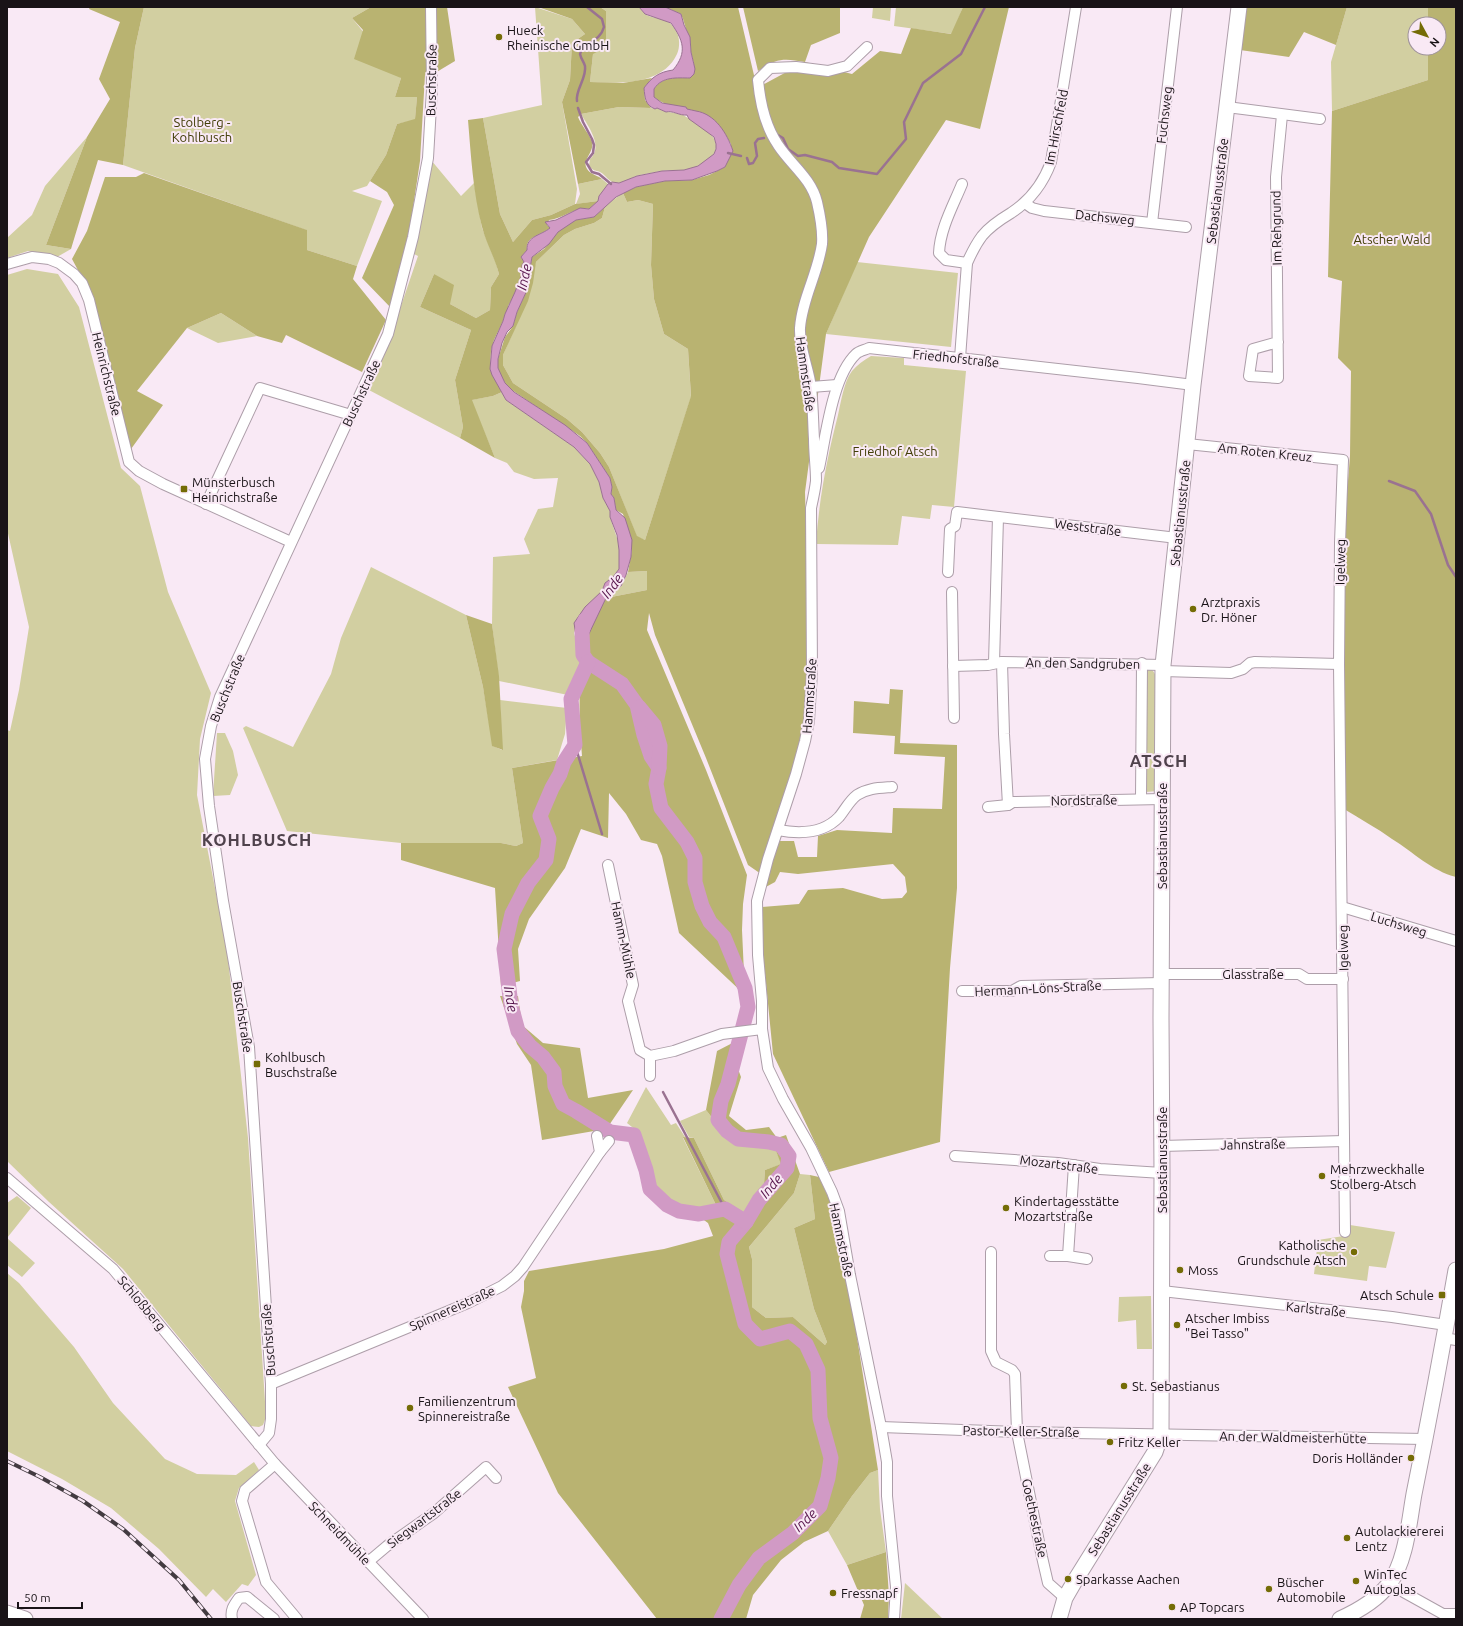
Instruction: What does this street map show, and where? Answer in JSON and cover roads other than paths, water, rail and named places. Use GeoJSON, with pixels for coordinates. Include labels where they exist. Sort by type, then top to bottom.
{"type":"FeatureCollection","features":[{"type":"Feature","properties":{"kind":"main road","name":"Sebastianusstraße"},"geometry":{"type":"LineString","coordinates":[[1059,1619],[1065,1598],[1155,1452],[1161,1434],[1163,668],[1193,385],[1239,7]]}},
{"type":"Feature","properties":{"kind":"main road"},"geometry":{"type":"LineString","coordinates":[[1340,1619],[1362,1609],[1389,1584],[1402,1554],[1425,1439],[1449,1334],[1456,1270]]}},
{"type":"Feature","properties":{"kind":"main road"},"geometry":{"type":"LineString","coordinates":[[7,1613],[25,1619]]}},
{"type":"Feature","properties":{"kind":"street","name":"Buschstraße"},"geometry":{"type":"LineString","coordinates":[[259,1445],[269,1433],[271,1419],[271,1384],[249,1047],[223,901],[209,806],[205,759],[211,726],[220,697],[388,334],[413,237],[428,158],[432,89],[431,7]]}},
{"type":"Feature","properties":{"kind":"street","name":"Im Hirschfeld"},"geometry":{"type":"LineString","coordinates":[[960,358],[967,263],[972,250],[983,235],[1024,203],[1040,185],[1051,162],[1076,7]]}},
{"type":"Feature","properties":{"kind":"street","name":"Fuchsweg"},"geometry":{"type":"LineString","coordinates":[[1152,222],[1177,7]]}},
{"type":"Feature","properties":{"kind":"street","name":"Hammstraße"},"geometry":{"type":"LineString","coordinates":[[867,47],[847,66],[828,71],[796,67],[770,68],[758,80],[762,105],[774,138],[811,186],[820,214],[822,242],[821,252],[804,306],[800,329],[804,358],[811,387],[816,482],[811,508],[812,665],[809,721],[796,774],[757,901],[758,955],[762,1001],[756,1030],[768,1068],[832,1192],[839,1212],[862,1341],[881,1427],[887,1462],[887,1496],[896,1588],[894,1619]]}},
{"type":"Feature","properties":{"kind":"street"},"geometry":{"type":"LineString","coordinates":[[1227,107],[1320,119]]}},
{"type":"Feature","properties":{"kind":"street","name":"Im Rehgrund"},"geometry":{"type":"LineString","coordinates":[[1278,342],[1276,177],[1282,115]]}},
{"type":"Feature","properties":{"kind":"street"},"geometry":{"type":"LineString","coordinates":[[962,184],[943,232],[939,253],[946,260],[967,263]]}},
{"type":"Feature","properties":{"kind":"street","name":"Dachsweg"},"geometry":{"type":"LineString","coordinates":[[1024,203],[1032,208],[1044,211],[1186,227]]}},
{"type":"Feature","properties":{"kind":"street","name":"Heinrichstraße"},"geometry":{"type":"LineString","coordinates":[[7,264],[32,257],[49,259],[65,266],[82,283],[89,300],[129,462],[147,476],[291,542]]}},
{"type":"Feature","properties":{"kind":"street","name":"Friedhofstraße"},"geometry":{"type":"LineString","coordinates":[[816,482],[837,385],[846,367],[857,353],[869,348],[1193,385]]}},
{"type":"Feature","properties":{"kind":"street"},"geometry":{"type":"LineString","coordinates":[[811,387],[837,385]]}},
{"type":"Feature","properties":{"kind":"street"},"geometry":{"type":"LineString","coordinates":[[206,504],[260,388],[351,415]]}},
{"type":"Feature","properties":{"kind":"street","name":"Am Roten Kreuz"},"geometry":{"type":"LineString","coordinates":[[1187,444],[1343,460]]}},
{"type":"Feature","properties":{"kind":"street","name":"Igelweg"},"geometry":{"type":"LineString","coordinates":[[1343,460],[1340,543],[1339,664],[1345,1232]]}},
{"type":"Feature","properties":{"kind":"street","name":"Weststraße"},"geometry":{"type":"LineString","coordinates":[[948,572],[950,529],[955,526],[957,512],[1177,538]]}},
{"type":"Feature","properties":{"kind":"street"},"geometry":{"type":"LineString","coordinates":[[998,517],[996,589],[998,662],[1008,805]]}},
{"type":"Feature","properties":{"kind":"street"},"geometry":{"type":"LineString","coordinates":[[952,592],[954,718]]}},
{"type":"Feature","properties":{"kind":"street","name":"An den Sandgruben"},"geometry":{"type":"LineString","coordinates":[[953,666],[998,662],[1142,663],[1163,668]]}},
{"type":"Feature","properties":{"kind":"street"},"geometry":{"type":"LineString","coordinates":[[1163,668],[1231,674],[1243,669],[1250,663],[1255,662],[1339,664]]}},
{"type":"Feature","properties":{"kind":"street","name":"Sebastianusstraße"},"geometry":{"type":"LineString","coordinates":[[1141,799],[1142,663]]}},
{"type":"Feature","properties":{"kind":"street"},"geometry":{"type":"LineString","coordinates":[[778,830],[795,834],[814,831],[830,825],[856,796],[869,789],[892,787]]}},
{"type":"Feature","properties":{"kind":"street","name":"Nordstraße"},"geometry":{"type":"LineString","coordinates":[[988,807],[1008,805],[1013,802],[1162,799]]}},
{"type":"Feature","properties":{"kind":"street","name":"Hamm-Mühle"},"geometry":{"type":"LineString","coordinates":[[608,865],[633,985],[628,1001],[635,1037],[640,1050],[650,1056]]}},
{"type":"Feature","properties":{"kind":"street","name":"Luchsweg"},"geometry":{"type":"LineString","coordinates":[[1342,907],[1456,941]]}},
{"type":"Feature","properties":{"kind":"street","name":"Glasstraße"},"geometry":{"type":"LineString","coordinates":[[1161,978],[1299,974],[1307,979],[1343,980]]}},
{"type":"Feature","properties":{"kind":"street","name":"Hermann-Löns-Straße"},"geometry":{"type":"LineString","coordinates":[[962,991],[1012,991],[1021,986],[1161,978]]}},
{"type":"Feature","properties":{"kind":"street"},"geometry":{"type":"LineString","coordinates":[[650,1076],[650,1056],[674,1051],[722,1034],[756,1030]]}},
{"type":"Feature","properties":{"kind":"street"},"geometry":{"type":"LineString","coordinates":[[598,1136],[600,1152]]}},
{"type":"Feature","properties":{"kind":"street","name":"Spinnereistraße"},"geometry":{"type":"LineString","coordinates":[[271,1384],[468,1303],[502,1286],[515,1276],[523,1267],[600,1152],[609,1141]]}},
{"type":"Feature","properties":{"kind":"street","name":"Jahnstraße"},"geometry":{"type":"LineString","coordinates":[[1162,1146],[1344,1141]]}},
{"type":"Feature","properties":{"kind":"street","name":"Mozartstraße"},"geometry":{"type":"LineString","coordinates":[[955,1156],[1162,1173]]}},
{"type":"Feature","properties":{"kind":"street"},"geometry":{"type":"LineString","coordinates":[[1068,1256],[1074,1165]]}},
{"type":"Feature","properties":{"kind":"street","name":"Schloßberg"},"geometry":{"type":"LineString","coordinates":[[7,1178],[113,1269],[259,1445]]}},
{"type":"Feature","properties":{"kind":"street","name":"Goethestraße"},"geometry":{"type":"LineString","coordinates":[[991,1252],[991,1351],[996,1362],[1012,1370],[1015,1374],[1017,1432],[1048,1583],[1065,1598]]}},
{"type":"Feature","properties":{"kind":"street"},"geometry":{"type":"LineString","coordinates":[[1050,1256],[1068,1256],[1087,1259]]}},
{"type":"Feature","properties":{"kind":"street","name":"Karlstraße"},"geometry":{"type":"LineString","coordinates":[[1162,1291],[1392,1317],[1449,1334]]}},
{"type":"Feature","properties":{"kind":"street","name":"Pastor-Keller-Straße"},"geometry":{"type":"LineString","coordinates":[[881,1427],[1017,1432],[1161,1434]]}},
{"type":"Feature","properties":{"kind":"street","name":"An der Waldmeisterhütte"},"geometry":{"type":"LineString","coordinates":[[1161,1434],[1425,1439]]}},
{"type":"Feature","properties":{"kind":"street","name":"Schneidmühle"},"geometry":{"type":"LineString","coordinates":[[259,1445],[275,1464],[423,1619]]}},
{"type":"Feature","properties":{"kind":"street"},"geometry":{"type":"LineString","coordinates":[[275,1464],[245,1490],[242,1501],[266,1582],[297,1619]]}},
{"type":"Feature","properties":{"kind":"street","name":"Siegwartstraße"},"geometry":{"type":"LineString","coordinates":[[368,1562],[387,1546],[434,1513],[486,1467],[496,1478]]}},
{"type":"Feature","properties":{"kind":"street"},"geometry":{"type":"LineString","coordinates":[[1389,1584],[1443,1614],[1456,1614]]}},
{"type":"Feature","properties":{"kind":"street"},"geometry":{"type":"LineString","coordinates":[[232,1619],[230,1613],[232,1607],[239,1598],[247,1597],[274,1619]]}},
{"type":"Feature","properties":{"kind":"water"},"geometry":{"type":"Polygon","coordinates":[[[639,7],[665,7],[681,14],[684,25],[690,37],[691,52],[695,69],[694,74],[690,78],[670,79],[661,82],[654,89],[654,97],[662,103],[686,107],[687,109],[709,116],[724,131],[733,151],[725,167],[717,171],[692,180],[665,181],[636,187],[616,197],[594,217],[576,220],[558,232],[549,244],[532,257],[528,288],[517,312],[513,326],[507,332],[502,343],[498,359],[498,368],[505,383],[514,392],[565,425],[587,443],[610,478],[612,487],[611,494],[614,498],[616,510],[625,518],[632,540],[631,557],[621,586],[606,598],[587,638],[577,642],[574,623],[585,607],[602,591],[605,583],[613,577],[619,569],[617,535],[610,517],[610,511],[603,498],[599,482],[590,464],[574,447],[506,400],[490,369],[492,346],[522,274],[522,265],[524,262],[521,257],[527,250],[527,245],[529,242],[535,236],[550,228],[545,222],[556,220],[580,208],[589,209],[598,201],[599,196],[608,184],[612,182],[619,183],[637,176],[662,171],[684,170],[698,166],[714,154],[716,144],[714,137],[689,119],[687,115],[666,112],[657,108],[655,109],[647,103],[644,88],[656,76],[673,70],[681,57],[682,46],[681,41],[671,23],[645,14],[639,7]]]}},
{"type":"Feature","properties":{"kind":"waterway"},"geometry":{"type":"LineString","coordinates":[[577,101],[585,70],[580,54],[584,47],[599,36],[604,27],[602,19],[587,7]]}},
{"type":"Feature","properties":{"kind":"waterway"},"geometry":{"type":"LineString","coordinates":[[778,135],[783,138],[788,149],[798,156],[805,155],[832,162],[839,168],[877,174],[906,139],[904,122],[923,83],[961,54],[985,7]]}},
{"type":"Feature","properties":{"kind":"waterway"},"geometry":{"type":"LineString","coordinates":[[578,108],[594,145],[593,153],[586,162],[592,172],[599,174],[611,184]]}},
{"type":"Feature","properties":{"kind":"waterway"},"geometry":{"type":"LineString","coordinates":[[747,158],[749,164],[753,163],[757,156],[755,143],[758,139],[764,138]]}},
{"type":"Feature","properties":{"kind":"waterway"},"geometry":{"type":"LineString","coordinates":[[728,153],[741,156]]}},
{"type":"Feature","properties":{"kind":"waterway"},"geometry":{"type":"LineString","coordinates":[[1389,481],[1415,491],[1431,514],[1448,565],[1456,577]]}},
{"type":"Feature","properties":{"kind":"waterway","name":"Inde"},"geometry":{"type":"LineString","coordinates":[[585,620],[582,632],[583,655],[588,662],[622,684],[637,705],[651,756],[659,768],[656,784],[661,808],[687,842],[695,858],[695,882],[702,906],[710,922],[724,937],[745,988],[748,1007],[728,1084],[721,1101],[718,1120],[727,1131],[738,1139],[769,1142],[781,1145],[789,1156],[787,1168],[759,1200],[746,1222],[729,1242],[727,1254],[745,1324],[760,1339],[790,1331],[806,1344],[818,1370],[820,1418],[831,1458],[828,1478],[820,1506],[793,1533],[759,1558],[739,1585],[721,1619]]}},
{"type":"Feature","properties":{"kind":"waterway","name":"Inde"},"geometry":{"type":"LineString","coordinates":[[588,662],[571,699],[575,745],[564,762],[560,774],[552,788],[540,816],[549,839],[546,860],[528,883],[512,914],[504,949],[511,1005],[518,1031],[530,1046],[543,1057],[554,1072],[555,1086],[563,1104],[610,1132],[634,1135],[646,1170],[650,1189],[667,1205],[679,1211],[699,1214],[725,1209],[746,1222]]}},
{"type":"Feature","properties":{"kind":"waterway","name":"Inde"},"geometry":{"type":"LineString","coordinates":[[639,707],[654,725],[660,746],[659,768]]}},
{"type":"Feature","properties":{"kind":"waterway"},"geometry":{"type":"LineString","coordinates":[[575,745],[602,834]]}},
{"type":"Feature","properties":{"kind":"waterway"},"geometry":{"type":"LineString","coordinates":[[663,1092],[725,1209]]}},
{"type":"Feature","properties":{"kind":"railway"},"geometry":{"type":"LineString","coordinates":[[7,1461],[40,1477],[83,1501],[123,1529],[179,1580],[211,1619]]}},
{"type":"Feature","properties":{"kind":"place","name":"Hueck Rheinische GmbH"},"geometry":{"type":"Point","coordinates":[499,37]}},
{"type":"Feature","properties":{"kind":"place","name":"Münsterbusch Heinrichstraße"},"geometry":{"type":"Point","coordinates":[184,489]}},
{"type":"Feature","properties":{"kind":"place","name":"Arztpraxis Dr. Höner"},"geometry":{"type":"Point","coordinates":[1193,609]}},
{"type":"Feature","properties":{"kind":"place","name":"Kohlbusch Buschstraße"},"geometry":{"type":"Point","coordinates":[257,1064]}},
{"type":"Feature","properties":{"kind":"place","name":"Mehrzweckhalle Stolberg-Atsch"},"geometry":{"type":"Point","coordinates":[1322,1176]}},
{"type":"Feature","properties":{"kind":"place","name":"Kindertagesstätte Mozartstraße"},"geometry":{"type":"Point","coordinates":[1006,1208]}},
{"type":"Feature","properties":{"kind":"place","name":"Katholische Grundschule Atsch"},"geometry":{"type":"Point","coordinates":[1354,1252]}},
{"type":"Feature","properties":{"kind":"place","name":"Moss"},"geometry":{"type":"Point","coordinates":[1180,1270]}},
{"type":"Feature","properties":{"kind":"place","name":"Atsch Schule"},"geometry":{"type":"Point","coordinates":[1442,1295]}},
{"type":"Feature","properties":{"kind":"place","name":"Atscher Imbiss \"Bei Tasso\""},"geometry":{"type":"Point","coordinates":[1177,1325]}},
{"type":"Feature","properties":{"kind":"place","name":"St. Sebastianus"},"geometry":{"type":"Point","coordinates":[1124,1386]}},
{"type":"Feature","properties":{"kind":"place","name":"Familienzentrum Spinnereistraße"},"geometry":{"type":"Point","coordinates":[410,1408]}},
{"type":"Feature","properties":{"kind":"place","name":"Fritz Keller"},"geometry":{"type":"Point","coordinates":[1110,1442]}},
{"type":"Feature","properties":{"kind":"place","name":"Doris Holländer"},"geometry":{"type":"Point","coordinates":[1411,1458]}},
{"type":"Feature","properties":{"kind":"place","name":"Autolackiererei Lentz"},"geometry":{"type":"Point","coordinates":[1347,1538]}},
{"type":"Feature","properties":{"kind":"place","name":"Sparkasse Aachen"},"geometry":{"type":"Point","coordinates":[1068,1579]}},
{"type":"Feature","properties":{"kind":"place","name":"WinTec Autoglas"},"geometry":{"type":"Point","coordinates":[1356,1581]}},
{"type":"Feature","properties":{"kind":"place","name":"Büscher Automobile"},"geometry":{"type":"Point","coordinates":[1269,1589]}},
{"type":"Feature","properties":{"kind":"place","name":"Fressnapf"},"geometry":{"type":"Point","coordinates":[833,1593]}},
{"type":"Feature","properties":{"kind":"place","name":"AP Topcars"},"geometry":{"type":"Point","coordinates":[1172,1607]}},
{"type":"Feature","properties":{"kind":"district","name":"ATSCH"},"geometry":{"type":"Point","coordinates":[1159,760]}},
{"type":"Feature","properties":{"kind":"district","name":"KOHLBUSCH"},"geometry":{"type":"Point","coordinates":[257,839]}},
{"type":"Feature","properties":{"kind":"park label","name":"Stolberg - Kohlbusch"},"geometry":{"type":"Point","coordinates":[202,130]}},
{"type":"Feature","properties":{"kind":"park label","name":"Atscher Wald"},"geometry":{"type":"Point","coordinates":[1392,239]}},
{"type":"Feature","properties":{"kind":"park label","name":"Friedhof Atsch"},"geometry":{"type":"Point","coordinates":[895,451]}}]}
